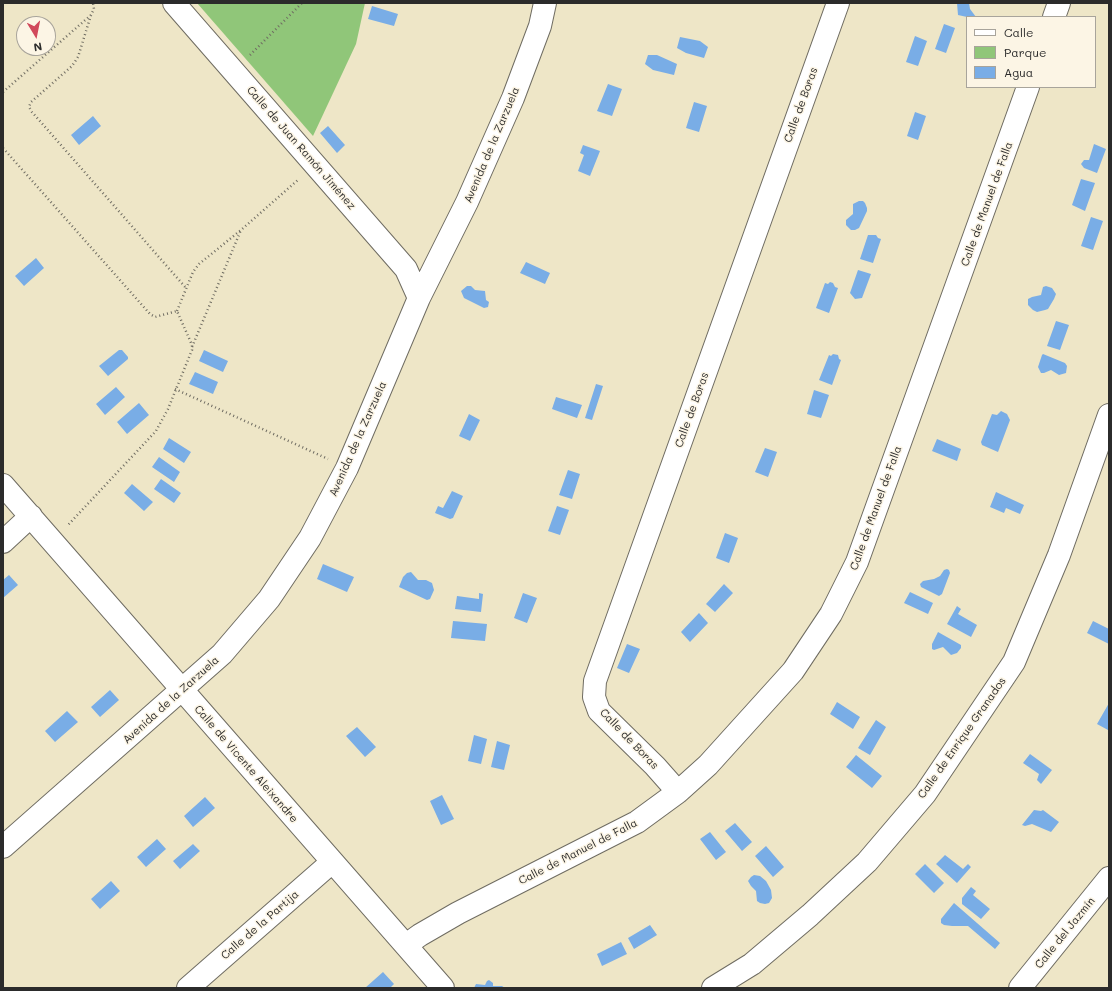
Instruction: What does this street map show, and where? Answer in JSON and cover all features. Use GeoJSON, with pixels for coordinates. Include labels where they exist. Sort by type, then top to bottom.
{"type":"FeatureCollection","features":[{"type":"Feature","properties":{"kind":"street","name":"Calle de Juan Ramón Jiménez"},"geometry":{"type":"LineString","coordinates":[[174,3],[406,269],[419,298]]}},
{"type":"Feature","properties":{"kind":"street","name":"Avenida de la Zarzuela"},"geometry":{"type":"LineString","coordinates":[[3,847],[182,691],[222,654],[264,604],[310,538],[347,468],[419,298],[468,202],[513,98],[540,26],[545,3]]}},
{"type":"Feature","properties":{"kind":"street","name":"Calle de Boras"},"geometry":{"type":"LineString","coordinates":[[678,792],[655,766],[599,711],[594,696],[595,682],[838,3]]}},
{"type":"Feature","properties":{"kind":"street"},"geometry":{"type":"LineString","coordinates":[[1054,16],[1059,3]]}},
{"type":"Feature","properties":{"kind":"street","name":"Calle de Manuel de Falla"},"geometry":{"type":"LineString","coordinates":[[406,945],[458,913],[637,822],[678,792],[708,765],[793,671],[832,614],[857,562],[1028,88]]}},
{"type":"Feature","properties":{"kind":"street","name":"Calle de Enrique Granados"},"geometry":{"type":"LineString","coordinates":[[713,988],[752,964],[867,862],[925,794],[1014,662],[1059,555],[1109,415]]}},
{"type":"Feature","properties":{"kind":"street","name":"Calle de Vicente Aleixandre"},"geometry":{"type":"LineString","coordinates":[[3,485],[443,988]]}},
{"type":"Feature","properties":{"kind":"street"},"geometry":{"type":"LineString","coordinates":[[3,542],[31,516]]}},
{"type":"Feature","properties":{"kind":"street","name":"Calle de la Partija"},"geometry":{"type":"LineString","coordinates":[[188,988],[332,862]]}},
{"type":"Feature","properties":{"kind":"street","name":"Calle del Jazmín"},"geometry":{"type":"LineString","coordinates":[[1020,988],[1109,878]]}},
{"type":"Feature","properties":{"kind":"path"},"geometry":{"type":"LineString","coordinates":[[93,3],[94,9],[78,56],[72,66],[31,102],[29,106],[32,112],[186,288]]}},
{"type":"Feature","properties":{"kind":"path"},"geometry":{"type":"LineString","coordinates":[[246,59],[302,3]]}},
{"type":"Feature","properties":{"kind":"path"},"geometry":{"type":"LineString","coordinates":[[3,92],[91,15]]}},
{"type":"Feature","properties":{"kind":"path"},"geometry":{"type":"LineString","coordinates":[[3,148],[150,314],[155,317],[177,311]]}},
{"type":"Feature","properties":{"kind":"path"},"geometry":{"type":"LineString","coordinates":[[192,350],[192,345],[177,311],[193,272],[199,264],[300,179]]}},
{"type":"Feature","properties":{"kind":"path"},"geometry":{"type":"LineString","coordinates":[[65,528],[156,432],[168,409],[241,230]]}},
{"type":"Feature","properties":{"kind":"path"},"geometry":{"type":"LineString","coordinates":[[175,389],[328,459]]}},
{"type":"Feature","properties":{"kind":"green space"},"geometry":{"type":"Polygon","coordinates":[[[197,3],[365,3],[356,44],[313,136],[197,3]]]}},
{"type":"Feature","properties":{"kind":"water"},"geometry":{"type":"Polygon","coordinates":[[[957,3],[969,3],[970,9],[975,16],[966,17],[958,15],[957,3]]]}},
{"type":"Feature","properties":{"kind":"water"},"geometry":{"type":"Polygon","coordinates":[[[372,6],[398,14],[394,26],[368,19],[372,6]]]}},
{"type":"Feature","properties":{"kind":"water"},"geometry":{"type":"Polygon","coordinates":[[[944,24],[955,28],[946,53],[935,49],[944,24]]]}},
{"type":"Feature","properties":{"kind":"water"},"geometry":{"type":"Polygon","coordinates":[[[915,36],[927,41],[918,66],[906,62],[915,36]]]}},
{"type":"Feature","properties":{"kind":"water"},"geometry":{"type":"Polygon","coordinates":[[[680,37],[700,41],[708,47],[704,58],[686,53],[677,48],[680,37]]]}},
{"type":"Feature","properties":{"kind":"water"},"geometry":{"type":"Polygon","coordinates":[[[648,55],[657,55],[677,64],[674,75],[653,70],[645,64],[648,55]]]}},
{"type":"Feature","properties":{"kind":"water"},"geometry":{"type":"Polygon","coordinates":[[[608,84],[622,89],[612,116],[597,111],[608,84]]]}},
{"type":"Feature","properties":{"kind":"water"},"geometry":{"type":"Polygon","coordinates":[[[694,102],[707,106],[699,132],[686,128],[694,102]]]}},
{"type":"Feature","properties":{"kind":"water"},"geometry":{"type":"Polygon","coordinates":[[[915,112],[926,116],[918,140],[907,136],[915,112]]]}},
{"type":"Feature","properties":{"kind":"water"},"geometry":{"type":"Polygon","coordinates":[[[93,116],[101,126],[79,145],[71,135],[93,116]]]}},
{"type":"Feature","properties":{"kind":"water"},"geometry":{"type":"Polygon","coordinates":[[[328,126],[345,145],[337,153],[320,133],[328,126]]]}},
{"type":"Feature","properties":{"kind":"water"},"geometry":{"type":"Polygon","coordinates":[[[1094,144],[1106,149],[1097,173],[1084,168],[1081,164],[1084,160],[1089,160],[1094,144]]]}},
{"type":"Feature","properties":{"kind":"water"},"geometry":{"type":"Polygon","coordinates":[[[583,145],[600,151],[590,176],[578,171],[584,155],[580,153],[583,145]]]}},
{"type":"Feature","properties":{"kind":"water"},"geometry":{"type":"Polygon","coordinates":[[[1081,179],[1095,183],[1085,211],[1072,205],[1081,179]]]}},
{"type":"Feature","properties":{"kind":"water"},"geometry":{"type":"Polygon","coordinates":[[[863,201],[865,203],[867,211],[859,228],[851,230],[846,225],[846,220],[853,214],[853,204],[863,201]]]}},
{"type":"Feature","properties":{"kind":"water"},"geometry":{"type":"Polygon","coordinates":[[[1091,217],[1103,221],[1093,250],[1081,246],[1091,217]]]}},
{"type":"Feature","properties":{"kind":"water"},"geometry":{"type":"Polygon","coordinates":[[[868,235],[876,235],[881,239],[873,263],[860,259],[868,235]]]}},
{"type":"Feature","properties":{"kind":"water"},"geometry":{"type":"Polygon","coordinates":[[[36,258],[44,268],[24,286],[15,276],[36,258]]]}},
{"type":"Feature","properties":{"kind":"water"},"geometry":{"type":"Polygon","coordinates":[[[526,262],[550,273],[545,284],[520,273],[526,262]]]}},
{"type":"Feature","properties":{"kind":"water"},"geometry":{"type":"Polygon","coordinates":[[[858,270],[871,274],[862,298],[855,299],[850,293],[858,270]]]}},
{"type":"Feature","properties":{"kind":"water"},"geometry":{"type":"Polygon","coordinates":[[[830,282],[838,288],[829,313],[816,308],[825,283],[828,284],[830,282]]]}},
{"type":"Feature","properties":{"kind":"water"},"geometry":{"type":"Polygon","coordinates":[[[467,286],[471,286],[475,290],[485,291],[486,300],[489,302],[488,307],[484,308],[464,298],[461,291],[467,286]]]}},
{"type":"Feature","properties":{"kind":"water"},"geometry":{"type":"Polygon","coordinates":[[[1046,286],[1052,288],[1056,294],[1048,309],[1037,312],[1028,305],[1028,299],[1041,295],[1043,287],[1046,286]]]}},
{"type":"Feature","properties":{"kind":"water"},"geometry":{"type":"Polygon","coordinates":[[[1056,321],[1069,325],[1060,350],[1047,346],[1056,321]]]}},
{"type":"Feature","properties":{"kind":"water"},"geometry":{"type":"Polygon","coordinates":[[[119,350],[122,350],[128,359],[108,376],[99,366],[119,350]]]}},
{"type":"Feature","properties":{"kind":"water"},"geometry":{"type":"Polygon","coordinates":[[[204,350],[228,361],[223,372],[199,361],[204,350]]]}},
{"type":"Feature","properties":{"kind":"water"},"geometry":{"type":"Polygon","coordinates":[[[833,354],[838,355],[839,359],[841,360],[832,385],[819,380],[829,355],[831,356],[833,354]]]}},
{"type":"Feature","properties":{"kind":"water"},"geometry":{"type":"Polygon","coordinates":[[[1043,354],[1065,363],[1067,366],[1066,373],[1059,375],[1051,370],[1041,373],[1038,367],[1043,354]]]}},
{"type":"Feature","properties":{"kind":"water"},"geometry":{"type":"Polygon","coordinates":[[[195,372],[218,382],[213,394],[189,384],[195,372]]]}},
{"type":"Feature","properties":{"kind":"water"},"geometry":{"type":"Polygon","coordinates":[[[596,384],[603,386],[592,420],[585,418],[596,384]]]}},
{"type":"Feature","properties":{"kind":"water"},"geometry":{"type":"Polygon","coordinates":[[[116,387],[125,397],[105,415],[96,404],[116,387]]]}},
{"type":"Feature","properties":{"kind":"water"},"geometry":{"type":"Polygon","coordinates":[[[814,390],[829,395],[821,418],[807,414],[814,390]]]}},
{"type":"Feature","properties":{"kind":"water"},"geometry":{"type":"Polygon","coordinates":[[[556,397],[582,405],[577,418],[552,409],[556,397]]]}},
{"type":"Feature","properties":{"kind":"water"},"geometry":{"type":"Polygon","coordinates":[[[139,403],[149,415],[127,434],[117,422],[139,403]]]}},
{"type":"Feature","properties":{"kind":"water"},"geometry":{"type":"Polygon","coordinates":[[[1001,411],[1007,414],[1010,420],[998,452],[982,445],[981,442],[992,414],[997,415],[1001,411]]]}},
{"type":"Feature","properties":{"kind":"water"},"geometry":{"type":"Polygon","coordinates":[[[469,414],[480,420],[470,441],[459,436],[469,414]]]}},
{"type":"Feature","properties":{"kind":"water"},"geometry":{"type":"Polygon","coordinates":[[[169,438],[191,452],[184,463],[163,449],[169,438]]]}},
{"type":"Feature","properties":{"kind":"water"},"geometry":{"type":"Polygon","coordinates":[[[937,439],[961,449],[957,461],[932,451],[937,439]]]}},
{"type":"Feature","properties":{"kind":"water"},"geometry":{"type":"Polygon","coordinates":[[[765,448],[777,452],[768,477],[755,472],[765,448]]]}},
{"type":"Feature","properties":{"kind":"water"},"geometry":{"type":"Polygon","coordinates":[[[159,457],[180,472],[174,482],[152,467],[159,457]]]}},
{"type":"Feature","properties":{"kind":"water"},"geometry":{"type":"Polygon","coordinates":[[[568,470],[580,474],[572,499],[559,495],[568,470]]]}},
{"type":"Feature","properties":{"kind":"water"},"geometry":{"type":"Polygon","coordinates":[[[161,479],[181,493],[174,503],[154,489],[161,479]]]}},
{"type":"Feature","properties":{"kind":"water"},"geometry":{"type":"Polygon","coordinates":[[[132,484],[153,502],[144,511],[124,493],[132,484]]]}},
{"type":"Feature","properties":{"kind":"water"},"geometry":{"type":"Polygon","coordinates":[[[452,491],[463,496],[453,518],[450,519],[435,513],[438,506],[443,508],[452,491]]]}},
{"type":"Feature","properties":{"kind":"water"},"geometry":{"type":"Polygon","coordinates":[[[996,492],[1024,505],[1020,514],[1006,508],[1004,513],[990,507],[996,492]]]}},
{"type":"Feature","properties":{"kind":"water"},"geometry":{"type":"Polygon","coordinates":[[[557,506],[569,510],[560,535],[548,531],[557,506]]]}},
{"type":"Feature","properties":{"kind":"water"},"geometry":{"type":"Polygon","coordinates":[[[725,533],[738,538],[729,563],[716,558],[725,533]]]}},
{"type":"Feature","properties":{"kind":"water"},"geometry":{"type":"Polygon","coordinates":[[[323,564],[354,577],[347,592],[317,579],[323,564]]]}},
{"type":"Feature","properties":{"kind":"water"},"geometry":{"type":"Polygon","coordinates":[[[947,569],[950,573],[942,594],[939,596],[921,587],[920,584],[923,581],[940,576],[944,570],[947,569]]]}},
{"type":"Feature","properties":{"kind":"water"},"geometry":{"type":"Polygon","coordinates":[[[411,572],[418,580],[426,580],[432,583],[434,590],[430,599],[427,600],[399,587],[403,577],[407,573],[411,572]]]}},
{"type":"Feature","properties":{"kind":"water"},"geometry":{"type":"Polygon","coordinates":[[[9,575],[18,585],[3,598],[3,580],[9,575]]]}},
{"type":"Feature","properties":{"kind":"water"},"geometry":{"type":"Polygon","coordinates":[[[724,584],[733,593],[715,612],[706,604],[724,584]]]}},
{"type":"Feature","properties":{"kind":"water"},"geometry":{"type":"Polygon","coordinates":[[[910,592],[933,603],[928,614],[904,603],[910,592]]]}},
{"type":"Feature","properties":{"kind":"water"},"geometry":{"type":"Polygon","coordinates":[[[479,593],[483,594],[481,612],[455,609],[457,596],[479,599],[479,593]]]}},
{"type":"Feature","properties":{"kind":"water"},"geometry":{"type":"Polygon","coordinates":[[[523,593],[537,598],[527,623],[514,618],[523,593]]]}},
{"type":"Feature","properties":{"kind":"water"},"geometry":{"type":"Polygon","coordinates":[[[957,606],[961,609],[958,614],[977,625],[971,637],[947,624],[957,606]]]}},
{"type":"Feature","properties":{"kind":"water"},"geometry":{"type":"Polygon","coordinates":[[[699,613],[708,623],[690,642],[681,632],[699,613]]]}},
{"type":"Feature","properties":{"kind":"water"},"geometry":{"type":"Polygon","coordinates":[[[453,621],[487,624],[485,641],[451,638],[453,621]]]}},
{"type":"Feature","properties":{"kind":"water"},"geometry":{"type":"Polygon","coordinates":[[[1093,621],[1109,629],[1109,644],[1087,633],[1093,621]]]}},
{"type":"Feature","properties":{"kind":"water"},"geometry":{"type":"Polygon","coordinates":[[[938,632],[961,645],[961,648],[957,653],[951,655],[943,647],[934,650],[932,649],[932,644],[938,632]]]}},
{"type":"Feature","properties":{"kind":"water"},"geometry":{"type":"Polygon","coordinates":[[[627,644],[640,649],[629,673],[617,668],[627,644]]]}},
{"type":"Feature","properties":{"kind":"water"},"geometry":{"type":"Polygon","coordinates":[[[110,690],[119,700],[100,717],[91,707],[110,690]]]}},
{"type":"Feature","properties":{"kind":"water"},"geometry":{"type":"Polygon","coordinates":[[[837,702],[860,717],[853,729],[830,714],[837,702]]]}},
{"type":"Feature","properties":{"kind":"water"},"geometry":{"type":"Polygon","coordinates":[[[1109,703],[1109,729],[1108,730],[1097,724],[1109,703]]]}},
{"type":"Feature","properties":{"kind":"water"},"geometry":{"type":"Polygon","coordinates":[[[67,711],[78,722],[55,742],[45,731],[67,711]]]}},
{"type":"Feature","properties":{"kind":"water"},"geometry":{"type":"Polygon","coordinates":[[[876,720],[886,727],[870,755],[858,748],[876,720]]]}},
{"type":"Feature","properties":{"kind":"water"},"geometry":{"type":"Polygon","coordinates":[[[357,727],[376,747],[365,757],[346,736],[357,727]]]}},
{"type":"Feature","properties":{"kind":"water"},"geometry":{"type":"Polygon","coordinates":[[[474,735],[487,739],[481,764],[468,761],[474,735]]]}},
{"type":"Feature","properties":{"kind":"water"},"geometry":{"type":"Polygon","coordinates":[[[497,741],[510,745],[504,770],[491,767],[497,741]]]}},
{"type":"Feature","properties":{"kind":"water"},"geometry":{"type":"Polygon","coordinates":[[[1030,754],[1052,770],[1041,784],[1037,780],[1039,774],[1023,763],[1030,754]]]}},
{"type":"Feature","properties":{"kind":"water"},"geometry":{"type":"Polygon","coordinates":[[[856,755],[882,776],[872,788],[846,767],[856,755]]]}},
{"type":"Feature","properties":{"kind":"water"},"geometry":{"type":"Polygon","coordinates":[[[442,795],[454,819],[441,825],[430,801],[442,795]]]}},
{"type":"Feature","properties":{"kind":"water"},"geometry":{"type":"Polygon","coordinates":[[[205,797],[215,808],[193,827],[184,816],[205,797]]]}},
{"type":"Feature","properties":{"kind":"water"},"geometry":{"type":"Polygon","coordinates":[[[1034,810],[1043,810],[1059,822],[1051,832],[1032,824],[1025,826],[1022,825],[1034,810]]]}},
{"type":"Feature","properties":{"kind":"water"},"geometry":{"type":"Polygon","coordinates":[[[735,823],[752,842],[742,851],[725,831],[735,823]]]}},
{"type":"Feature","properties":{"kind":"water"},"geometry":{"type":"Polygon","coordinates":[[[710,832],[726,852],[716,860],[700,839],[710,832]]]}},
{"type":"Feature","properties":{"kind":"water"},"geometry":{"type":"Polygon","coordinates":[[[157,839],[166,849],[146,867],[137,857],[157,839]]]}},
{"type":"Feature","properties":{"kind":"water"},"geometry":{"type":"Polygon","coordinates":[[[193,844],[200,851],[180,869],[173,861],[193,844]]]}},
{"type":"Feature","properties":{"kind":"water"},"geometry":{"type":"Polygon","coordinates":[[[766,846],[784,867],[773,877],[755,856],[766,846]]]}},
{"type":"Feature","properties":{"kind":"water"},"geometry":{"type":"Polygon","coordinates":[[[945,855],[963,869],[968,864],[971,867],[957,883],[936,864],[945,855]]]}},
{"type":"Feature","properties":{"kind":"water"},"geometry":{"type":"Polygon","coordinates":[[[925,864],[944,883],[934,893],[915,874],[925,864]]]}},
{"type":"Feature","properties":{"kind":"water"},"geometry":{"type":"Polygon","coordinates":[[[754,875],[760,876],[766,881],[771,890],[772,898],[769,903],[765,904],[757,901],[756,891],[748,881],[754,875]]]}},
{"type":"Feature","properties":{"kind":"water"},"geometry":{"type":"Polygon","coordinates":[[[111,881],[120,891],[100,909],[91,899],[111,881]]]}},
{"type":"Feature","properties":{"kind":"water"},"geometry":{"type":"Polygon","coordinates":[[[971,887],[976,891],[973,895],[990,909],[981,919],[962,904],[962,898],[971,887]]]}},
{"type":"Feature","properties":{"kind":"water"},"geometry":{"type":"Polygon","coordinates":[[[954,903],[1000,943],[995,949],[968,926],[952,926],[941,923],[941,919],[954,903]]]}},
{"type":"Feature","properties":{"kind":"water"},"geometry":{"type":"Polygon","coordinates":[[[650,925],[657,935],[634,949],[628,938],[650,925]]]}},
{"type":"Feature","properties":{"kind":"water"},"geometry":{"type":"Polygon","coordinates":[[[621,942],[627,954],[602,966],[597,954],[621,942]]]}},
{"type":"Feature","properties":{"kind":"water"},"geometry":{"type":"Polygon","coordinates":[[[383,972],[394,984],[390,988],[365,988],[383,972]]]}},
{"type":"Feature","properties":{"kind":"water"},"geometry":{"type":"Polygon","coordinates":[[[489,980],[493,983],[493,986],[502,986],[505,988],[474,988],[476,984],[485,985],[489,980]]]}}]}
